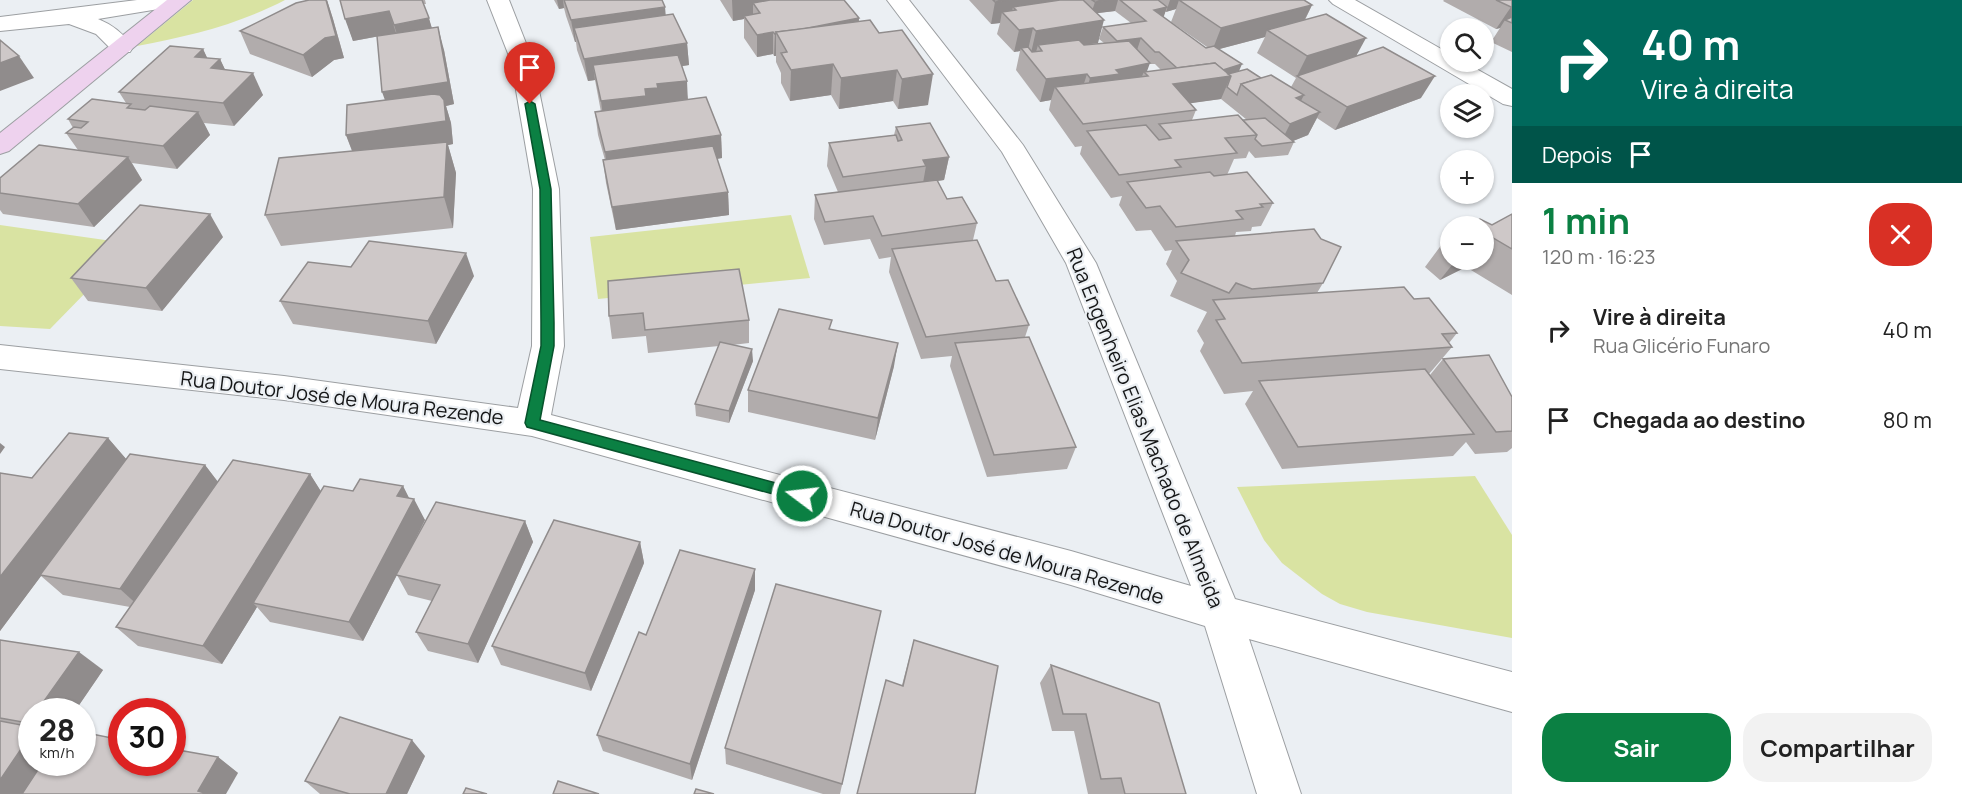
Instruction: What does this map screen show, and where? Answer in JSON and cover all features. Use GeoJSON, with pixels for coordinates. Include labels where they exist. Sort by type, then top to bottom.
{"type":"FeatureCollection","features":[{"type":"Feature","properties":{"kind":"main road"},"geometry":{"type":"LineString","coordinates":[[0,146],[178,0]]}},
{"type":"Feature","properties":{"kind":"street"},"geometry":{"type":"LineString","coordinates":[[0,24],[71,17],[178,0]]}},
{"type":"Feature","properties":{"kind":"street"},"geometry":{"type":"LineString","coordinates":[[498,0],[522,62],[546,189],[548,346],[532,423]]}},
{"type":"Feature","properties":{"kind":"street","name":"Rua Engenheiro Elias Machado de Almeida"},"geometry":{"type":"LineString","coordinates":[[898,0],[1014,150],[1081,263],[1221,613],[1279,794]]}},
{"type":"Feature","properties":{"kind":"street"},"geometry":{"type":"LineString","coordinates":[[1340,0],[1512,99]]}},
{"type":"Feature","properties":{"kind":"street"},"geometry":{"type":"LineString","coordinates":[[71,17],[105,29],[122,47]]}},
{"type":"Feature","properties":{"kind":"street","name":"Rua Doutor José de Moura Rezende"},"geometry":{"type":"LineString","coordinates":[[0,357],[284,388],[532,423],[1071,568],[1221,613],[1512,692]]}},
{"type":"Feature","properties":{"kind":"green space"},"geometry":{"type":"Polygon","coordinates":[[[193,0],[285,0],[213,29],[137,46],[193,0]]]}},
{"type":"Feature","properties":{"kind":"green space"},"geometry":{"type":"Polygon","coordinates":[[[791,215],[810,278],[598,299],[590,237],[791,215]]]}},
{"type":"Feature","properties":{"kind":"green space"},"geometry":{"type":"Polygon","coordinates":[[[0,225],[133,244],[50,329],[0,326],[0,225]]]}},
{"type":"Feature","properties":{"kind":"green space"},"geometry":{"type":"Polygon","coordinates":[[[1475,476],[1512,535],[1512,638],[1367,612],[1340,604],[1322,594],[1282,563],[1264,540],[1237,487],[1475,476]]]}},
{"type":"Feature","properties":{"kind":"building"},"geometry":{"type":"Polygon","coordinates":[[[326,0],[336,36],[325,38],[303,55],[240,31],[296,3],[326,0]]]}},
{"type":"Feature","properties":{"kind":"building"},"geometry":{"type":"Polygon","coordinates":[[[340,0],[422,0],[429,18],[394,25],[389,11],[345,19],[340,0]]]}},
{"type":"Feature","properties":{"kind":"building"},"geometry":{"type":"Polygon","coordinates":[[[564,0],[662,0],[665,7],[571,20],[564,0]]]}},
{"type":"Feature","properties":{"kind":"building"},"geometry":{"type":"Polygon","coordinates":[[[770,0],[844,0],[859,18],[775,34],[773,32],[757,35],[744,16],[760,13],[753,3],[770,0]]]}},
{"type":"Feature","properties":{"kind":"building"},"geometry":{"type":"Polygon","coordinates":[[[1060,0],[1083,0],[1104,20],[1036,31],[1033,28],[1019,30],[1002,12],[1016,10],[1013,7],[1060,0]]]}},
{"type":"Feature","properties":{"kind":"building"},"geometry":{"type":"Polygon","coordinates":[[[1120,0],[1158,0],[1167,7],[1154,10],[1206,48],[1214,46],[1242,64],[1223,70],[1215,63],[1177,68],[1141,38],[1117,41],[1103,27],[1146,21],[1120,0]]]}},
{"type":"Feature","properties":{"kind":"building"},"geometry":{"type":"Polygon","coordinates":[[[1179,0],[1304,0],[1312,5],[1221,28],[1179,0]]]}},
{"type":"Feature","properties":{"kind":"building"},"geometry":{"type":"Polygon","coordinates":[[[1496,0],[1512,0],[1512,7],[1511,7],[1496,0]]]}},
{"type":"Feature","properties":{"kind":"building"},"geometry":{"type":"Polygon","coordinates":[[[673,14],[687,43],[584,59],[574,28],[673,14]]]}},
{"type":"Feature","properties":{"kind":"building"},"geometry":{"type":"Polygon","coordinates":[[[1326,14],[1366,38],[1307,56],[1267,30],[1326,14]]]}},
{"type":"Feature","properties":{"kind":"building"},"geometry":{"type":"Polygon","coordinates":[[[870,20],[879,33],[902,30],[933,74],[902,79],[897,70],[841,78],[833,64],[791,70],[781,53],[787,52],[776,32],[870,20]]]}},
{"type":"Feature","properties":{"kind":"building"},"geometry":{"type":"Polygon","coordinates":[[[438,27],[448,82],[382,92],[377,36],[438,27]]]}},
{"type":"Feature","properties":{"kind":"building"},"geometry":{"type":"Polygon","coordinates":[[[0,40],[19,56],[0,63],[0,40]]]}},
{"type":"Feature","properties":{"kind":"building"},"geometry":{"type":"Polygon","coordinates":[[[1079,40],[1084,45],[1129,41],[1150,63],[1116,70],[1120,74],[1090,78],[1087,74],[1046,79],[1021,48],[1028,47],[1032,52],[1042,51],[1038,45],[1079,40]]]}},
{"type":"Feature","properties":{"kind":"building"},"geometry":{"type":"Polygon","coordinates":[[[170,46],[203,49],[195,57],[220,59],[211,68],[253,73],[223,103],[119,92],[170,46]]]}},
{"type":"Feature","properties":{"kind":"building"},"geometry":{"type":"Polygon","coordinates":[[[1383,47],[1435,76],[1347,107],[1297,76],[1383,47]]]}},
{"type":"Feature","properties":{"kind":"building"},"geometry":{"type":"Polygon","coordinates":[[[678,55],[687,81],[657,84],[658,88],[645,89],[646,96],[601,101],[593,65],[678,55]]]}},
{"type":"Feature","properties":{"kind":"building"},"geometry":{"type":"Polygon","coordinates":[[[1215,63],[1231,76],[1173,84],[1196,110],[1083,124],[1055,87],[1148,76],[1144,72],[1215,63]]]}},
{"type":"Feature","properties":{"kind":"building"},"geometry":{"type":"Polygon","coordinates":[[[1247,69],[1261,78],[1241,84],[1237,95],[1227,87],[1231,76],[1228,74],[1247,69]]]}},
{"type":"Feature","properties":{"kind":"building"},"geometry":{"type":"Polygon","coordinates":[[[1271,75],[1304,95],[1296,98],[1320,112],[1290,124],[1241,84],[1271,75]]]}},
{"type":"Feature","properties":{"kind":"building"},"geometry":{"type":"Polygon","coordinates":[[[440,95],[444,100],[446,121],[346,135],[347,105],[440,95]]]}},
{"type":"Feature","properties":{"kind":"building"},"geometry":{"type":"Polygon","coordinates":[[[706,97],[721,135],[605,152],[595,112],[706,97]]]}},
{"type":"Feature","properties":{"kind":"building"},"geometry":{"type":"Polygon","coordinates":[[[92,99],[131,104],[127,108],[145,110],[150,106],[198,112],[163,146],[66,133],[74,127],[81,128],[88,122],[68,119],[92,99]]]}},
{"type":"Feature","properties":{"kind":"building"},"geometry":{"type":"Polygon","coordinates":[[[1238,115],[1257,135],[1225,138],[1237,153],[1175,160],[1181,167],[1119,175],[1087,131],[1146,125],[1159,140],[1171,138],[1159,124],[1238,115]]]}},
{"type":"Feature","properties":{"kind":"building"},"geometry":{"type":"Polygon","coordinates":[[[1265,118],[1294,142],[1262,146],[1255,139],[1257,135],[1243,120],[1265,118]]]}},
{"type":"Feature","properties":{"kind":"building"},"geometry":{"type":"Polygon","coordinates":[[[930,123],[949,157],[923,160],[926,166],[843,177],[829,143],[896,135],[898,141],[902,140],[896,127],[930,123]]]}},
{"type":"Feature","properties":{"kind":"building"},"geometry":{"type":"Polygon","coordinates":[[[447,142],[444,197],[265,215],[279,158],[447,142]]]}},
{"type":"Feature","properties":{"kind":"building"},"geometry":{"type":"Polygon","coordinates":[[[39,145],[128,157],[78,204],[0,193],[0,178],[39,145]]]}},
{"type":"Feature","properties":{"kind":"building"},"geometry":{"type":"Polygon","coordinates":[[[713,146],[728,192],[612,207],[603,160],[713,146]]]}},
{"type":"Feature","properties":{"kind":"building"},"geometry":{"type":"Polygon","coordinates":[[[1210,172],[1214,176],[1247,172],[1273,203],[1236,211],[1243,219],[1176,227],[1160,206],[1146,208],[1127,182],[1210,172]]]}},
{"type":"Feature","properties":{"kind":"building"},"geometry":{"type":"Polygon","coordinates":[[[937,180],[947,199],[962,197],[977,223],[882,236],[873,216],[825,222],[815,195],[937,180]]]}},
{"type":"Feature","properties":{"kind":"building"},"geometry":{"type":"Polygon","coordinates":[[[140,205],[210,214],[146,288],[71,278],[140,205]]]}},
{"type":"Feature","properties":{"kind":"building"},"geometry":{"type":"Polygon","coordinates":[[[1512,214],[1512,249],[1494,238],[1494,224],[1512,214]]]}},
{"type":"Feature","properties":{"kind":"building"},"geometry":{"type":"Polygon","coordinates":[[[1314,229],[1321,239],[1341,247],[1323,283],[1252,289],[1236,283],[1229,293],[1181,273],[1189,260],[1176,241],[1314,229]]]}},
{"type":"Feature","properties":{"kind":"building"},"geometry":{"type":"Polygon","coordinates":[[[977,240],[996,281],[1008,280],[1029,325],[926,337],[892,249],[977,240]]]}},
{"type":"Feature","properties":{"kind":"building"},"geometry":{"type":"Polygon","coordinates":[[[369,241],[466,253],[428,321],[280,301],[308,262],[351,267],[369,241]]]}},
{"type":"Feature","properties":{"kind":"building"},"geometry":{"type":"Polygon","coordinates":[[[739,269],[749,320],[645,330],[643,313],[609,316],[608,281],[739,269]]]}},
{"type":"Feature","properties":{"kind":"building"},"geometry":{"type":"Polygon","coordinates":[[[1404,287],[1414,299],[1429,298],[1457,333],[1442,334],[1452,347],[1242,363],[1216,320],[1225,319],[1213,300],[1404,287]]]}},
{"type":"Feature","properties":{"kind":"building"},"geometry":{"type":"Polygon","coordinates":[[[779,309],[832,320],[829,329],[898,343],[878,418],[748,390],[779,309]]]}},
{"type":"Feature","properties":{"kind":"building"},"geometry":{"type":"Polygon","coordinates":[[[1029,337],[1076,447],[994,455],[955,343],[1029,337]]]}},
{"type":"Feature","properties":{"kind":"building"},"geometry":{"type":"Polygon","coordinates":[[[720,342],[752,349],[729,411],[695,404],[720,342]]]}},
{"type":"Feature","properties":{"kind":"building"},"geometry":{"type":"Polygon","coordinates":[[[1489,355],[1512,397],[1512,431],[1496,432],[1443,359],[1489,355]]]}},
{"type":"Feature","properties":{"kind":"building"},"geometry":{"type":"Polygon","coordinates":[[[1425,369],[1474,434],[1298,447],[1259,381],[1425,369]]]}},
{"type":"Feature","properties":{"kind":"building"},"geometry":{"type":"Polygon","coordinates":[[[69,433],[108,438],[0,577],[0,473],[32,478],[69,433]]]}},
{"type":"Feature","properties":{"kind":"building"},"geometry":{"type":"Polygon","coordinates":[[[130,454],[205,465],[120,589],[40,575],[130,454]]]}},
{"type":"Feature","properties":{"kind":"building"},"geometry":{"type":"Polygon","coordinates":[[[233,460],[310,474],[203,646],[116,627],[233,460]]]}},
{"type":"Feature","properties":{"kind":"building"},"geometry":{"type":"Polygon","coordinates":[[[360,479],[403,486],[397,496],[414,499],[349,622],[253,603],[324,486],[353,491],[360,479]]]}},
{"type":"Feature","properties":{"kind":"building"},"geometry":{"type":"Polygon","coordinates":[[[436,502],[525,521],[468,644],[416,632],[440,585],[396,575],[436,502]]]}},
{"type":"Feature","properties":{"kind":"building"},"geometry":{"type":"Polygon","coordinates":[[[554,520],[640,542],[585,673],[492,646],[554,520]]]}},
{"type":"Feature","properties":{"kind":"building"},"geometry":{"type":"Polygon","coordinates":[[[680,550],[755,569],[690,764],[597,735],[639,632],[646,635],[680,550]]]}},
{"type":"Feature","properties":{"kind":"building"},"geometry":{"type":"Polygon","coordinates":[[[776,584],[881,611],[842,784],[725,748],[776,584]]]}},
{"type":"Feature","properties":{"kind":"building"},"geometry":{"type":"Polygon","coordinates":[[[0,640],[79,652],[46,698],[18,698],[18,721],[0,718],[0,640]]]}},
{"type":"Feature","properties":{"kind":"building"},"geometry":{"type":"Polygon","coordinates":[[[914,640],[998,666],[975,794],[857,794],[886,680],[903,686],[914,640]]]}},
{"type":"Feature","properties":{"kind":"building"},"geometry":{"type":"Polygon","coordinates":[[[1051,665],[1159,703],[1186,794],[1125,794],[1121,778],[1101,779],[1086,714],[1063,714],[1051,665]]]}},
{"type":"Feature","properties":{"kind":"building"},"geometry":{"type":"Polygon","coordinates":[[[340,717],[412,740],[386,794],[350,794],[305,781],[340,717]]]}},
{"type":"Feature","properties":{"kind":"building"},"geometry":{"type":"Polygon","coordinates":[[[0,721],[18,724],[18,754],[0,780],[0,721]]]}},
{"type":"Feature","properties":{"kind":"building"},"geometry":{"type":"Polygon","coordinates":[[[96,735],[108,737],[108,776],[186,776],[186,751],[218,757],[198,791],[208,794],[22,794],[34,776],[96,776],[96,735]]]}},
{"type":"Feature","properties":{"kind":"building"},"geometry":{"type":"Polygon","coordinates":[[[558,781],[599,794],[553,794],[558,781]]]}},
{"type":"Feature","properties":{"kind":"building"},"geometry":{"type":"Polygon","coordinates":[[[466,788],[487,794],[463,794],[466,788]]]}},
{"type":"Feature","properties":{"kind":"building"},"geometry":{"type":"Polygon","coordinates":[[[696,789],[714,794],[694,794],[696,789]]]}},
{"type":"Feature","properties":{"kind":"route"},"geometry":{"type":"LineString","coordinates":[[530,104],[546,189],[548,346],[532,423],[802,496]]}}]}
